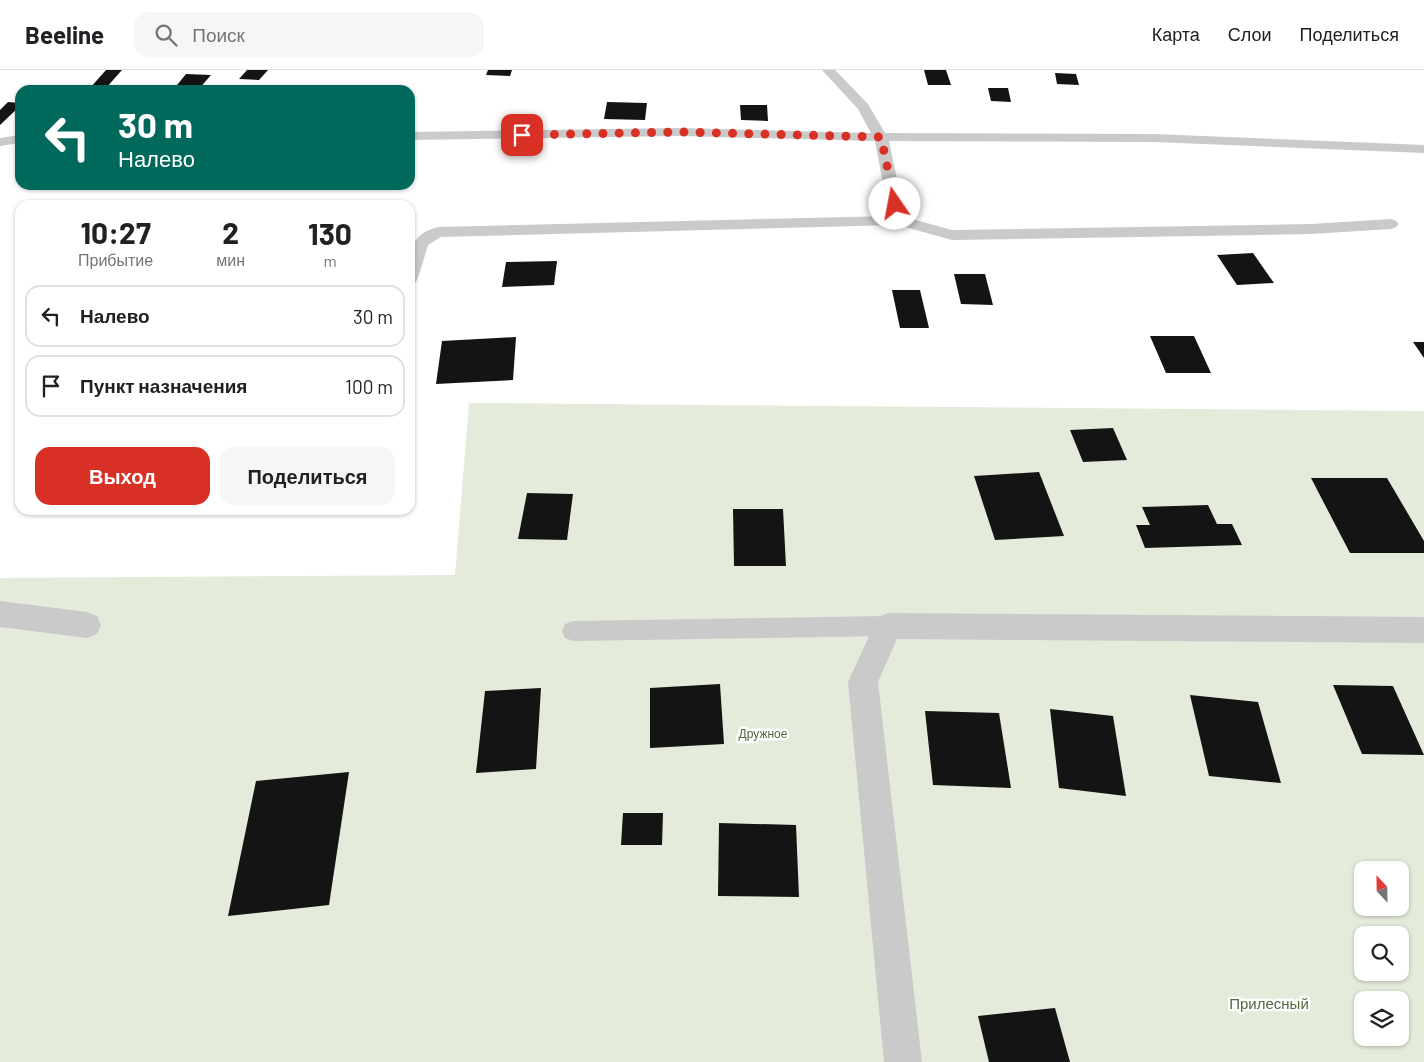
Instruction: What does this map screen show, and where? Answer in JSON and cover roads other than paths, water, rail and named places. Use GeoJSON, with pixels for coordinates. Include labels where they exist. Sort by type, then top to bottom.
{"type":"FeatureCollection","features":[{"type":"Feature","properties":{"kind":"street"},"geometry":{"type":"LineString","coordinates":[[0,614],[87,625]]}},
{"type":"Feature","properties":{"kind":"street"},"geometry":{"type":"LineString","coordinates":[[903,1062],[863,682],[888,626],[1424,630]]}},
{"type":"Feature","properties":{"kind":"lane"},"geometry":{"type":"LineString","coordinates":[[828,70],[863,107],[881,137],[898,220]]}},
{"type":"Feature","properties":{"kind":"lane"},"geometry":{"type":"LineString","coordinates":[[415,136],[680,132],[881,137],[1153,138],[1424,149]]}},
{"type":"Feature","properties":{"kind":"lane"},"geometry":{"type":"LineString","coordinates":[[0,142],[15,140]]}},
{"type":"Feature","properties":{"kind":"lane"},"geometry":{"type":"LineString","coordinates":[[415,262],[421,243],[438,232],[898,220],[952,234],[1312,229],[1391,224]]}},
{"type":"Feature","properties":{"kind":"lane"},"geometry":{"type":"LineString","coordinates":[[573,631],[888,626]]}},
{"type":"Feature","properties":{"kind":"park label","name":"Дружное"},"geometry":{"type":"Point","coordinates":[763,734]}},
{"type":"Feature","properties":{"kind":"park label","name":"Прилесный"},"geometry":{"type":"Point","coordinates":[1269,1004]}}]}
